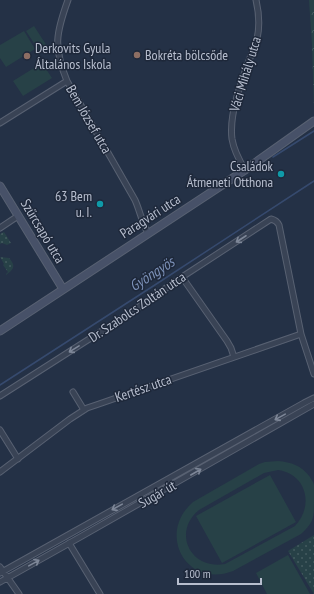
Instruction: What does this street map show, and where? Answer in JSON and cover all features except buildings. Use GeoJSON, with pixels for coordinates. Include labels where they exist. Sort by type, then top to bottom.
{"type":"FeatureCollection","features":[{"type":"Feature","properties":{"kind":"street","name":"Bem József utca"},"geometry":{"type":"LineString","coordinates":[[68,0],[60,24],[57,47],[61,64],[67,81],[135,200],[148,233]]}},
{"type":"Feature","properties":{"kind":"street","name":"Váci Mihály utca"},"geometry":{"type":"LineString","coordinates":[[245,170],[235,151],[231,129],[232,117],[238,94],[257,39],[259,16],[256,0]]}},
{"type":"Feature","properties":{"kind":"street"},"geometry":{"type":"LineString","coordinates":[[0,124],[67,81]]}},
{"type":"Feature","properties":{"kind":"street","name":"Paragvári utca"},"geometry":{"type":"LineString","coordinates":[[0,332],[245,170],[314,121]]}},
{"type":"Feature","properties":{"kind":"street","name":"Szűrcsapó utca"},"geometry":{"type":"LineString","coordinates":[[0,186],[63,290]]}},
{"type":"Feature","properties":{"kind":"street"},"geometry":{"type":"LineString","coordinates":[[0,228],[18,216]]}},
{"type":"Feature","properties":{"kind":"street","name":"Dr. Szabolcs Zoltán utca"},"geometry":{"type":"LineString","coordinates":[[0,396],[130,314],[182,277],[271,219],[279,225],[301,334]]}},
{"type":"Feature","properties":{"kind":"street"},"geometry":{"type":"LineString","coordinates":[[182,277],[227,340],[234,357]]}},
{"type":"Feature","properties":{"kind":"street"},"geometry":{"type":"LineString","coordinates":[[301,334],[314,374]]}},
{"type":"Feature","properties":{"kind":"street","name":"Kertész utca"},"geometry":{"type":"LineString","coordinates":[[0,472],[70,419],[96,404],[301,334]]}},
{"type":"Feature","properties":{"kind":"street"},"geometry":{"type":"LineString","coordinates":[[73,392],[84,410]]}},
{"type":"Feature","properties":{"kind":"street","name":"Sugár út"},"geometry":{"type":"LineString","coordinates":[[1,570],[314,398]]}},
{"type":"Feature","properties":{"kind":"street","name":"Sugár út"},"geometry":{"type":"LineString","coordinates":[[0,582],[314,404]]}},
{"type":"Feature","properties":{"kind":"street"},"geometry":{"type":"LineString","coordinates":[[0,430],[18,459]]}},
{"type":"Feature","properties":{"kind":"street"},"geometry":{"type":"LineString","coordinates":[[69,543],[100,594]]}},
{"type":"Feature","properties":{"kind":"street"},"geometry":{"type":"LineString","coordinates":[[1,570],[19,594]]}},
{"type":"Feature","properties":{"kind":"green space"},"geometry":{"type":"Polygon","coordinates":[[[309,0],[314,0],[314,110],[312,44],[309,0]]]}},
{"type":"Feature","properties":{"kind":"green space"},"geometry":{"type":"Polygon","coordinates":[[[34,26],[47,46],[39,51],[26,31],[34,26]]]}},
{"type":"Feature","properties":{"kind":"green space"},"geometry":{"type":"Polygon","coordinates":[[[24,31],[35,49],[6,67],[0,58],[0,45],[24,31]]]}},
{"type":"Feature","properties":{"kind":"green space"},"geometry":{"type":"Polygon","coordinates":[[[42,63],[52,78],[23,96],[13,81],[42,63]]]}},
{"type":"Feature","properties":{"kind":"green space"},"geometry":{"type":"Polygon","coordinates":[[[4,232],[11,243],[7,245],[2,243],[0,244],[0,234],[4,232]]]}},
{"type":"Feature","properties":{"kind":"green space"},"geometry":{"type":"Polygon","coordinates":[[[0,257],[9,258],[13,263],[11,271],[6,275],[8,272],[0,257]]]}},
{"type":"Feature","properties":{"kind":"green space"},"geometry":{"type":"Polygon","coordinates":[[[265,462],[287,462],[300,467],[310,477],[314,484],[314,507],[313,516],[309,526],[301,534],[233,571],[217,575],[202,572],[190,566],[182,555],[177,543],[177,529],[182,515],[193,502],[265,462]],[[278,470],[264,473],[199,510],[191,519],[187,529],[186,538],[189,548],[194,555],[202,561],[213,564],[225,564],[295,526],[301,518],[306,501],[301,484],[296,478],[288,473],[278,470]]]}},
{"type":"Feature","properties":{"kind":"green space"},"geometry":{"type":"Polygon","coordinates":[[[270,475],[296,522],[222,563],[196,516],[270,475]]]}},
{"type":"Feature","properties":{"kind":"green space"},"geometry":{"type":"Polygon","coordinates":[[[314,535],[314,594],[288,551],[314,535]]]}},
{"type":"Feature","properties":{"kind":"green space"},"geometry":{"type":"Polygon","coordinates":[[[288,555],[310,594],[267,594],[256,573],[288,555]]]}},
{"type":"Feature","properties":{"kind":"waterway"},"geometry":{"type":"LineString","coordinates":[[273,157],[314,131]]}},
{"type":"Feature","properties":{"kind":"waterway","name":"Gyöngyös"},"geometry":{"type":"LineString","coordinates":[[0,385],[314,181]]}},
{"type":"Feature","properties":{"kind":"place","name":"Bokréta bölcsőde"},"geometry":{"type":"Point","coordinates":[137,55]}},
{"type":"Feature","properties":{"kind":"place","name":"Derkovits Gyula Általános Iskola"},"geometry":{"type":"Point","coordinates":[27,56]}},
{"type":"Feature","properties":{"kind":"place","name":"Családok Átmeneti Otthona"},"geometry":{"type":"Point","coordinates":[281,174]}},
{"type":"Feature","properties":{"kind":"place","name":"63 Bem u. I."},"geometry":{"type":"Point","coordinates":[100,204]}}]}
